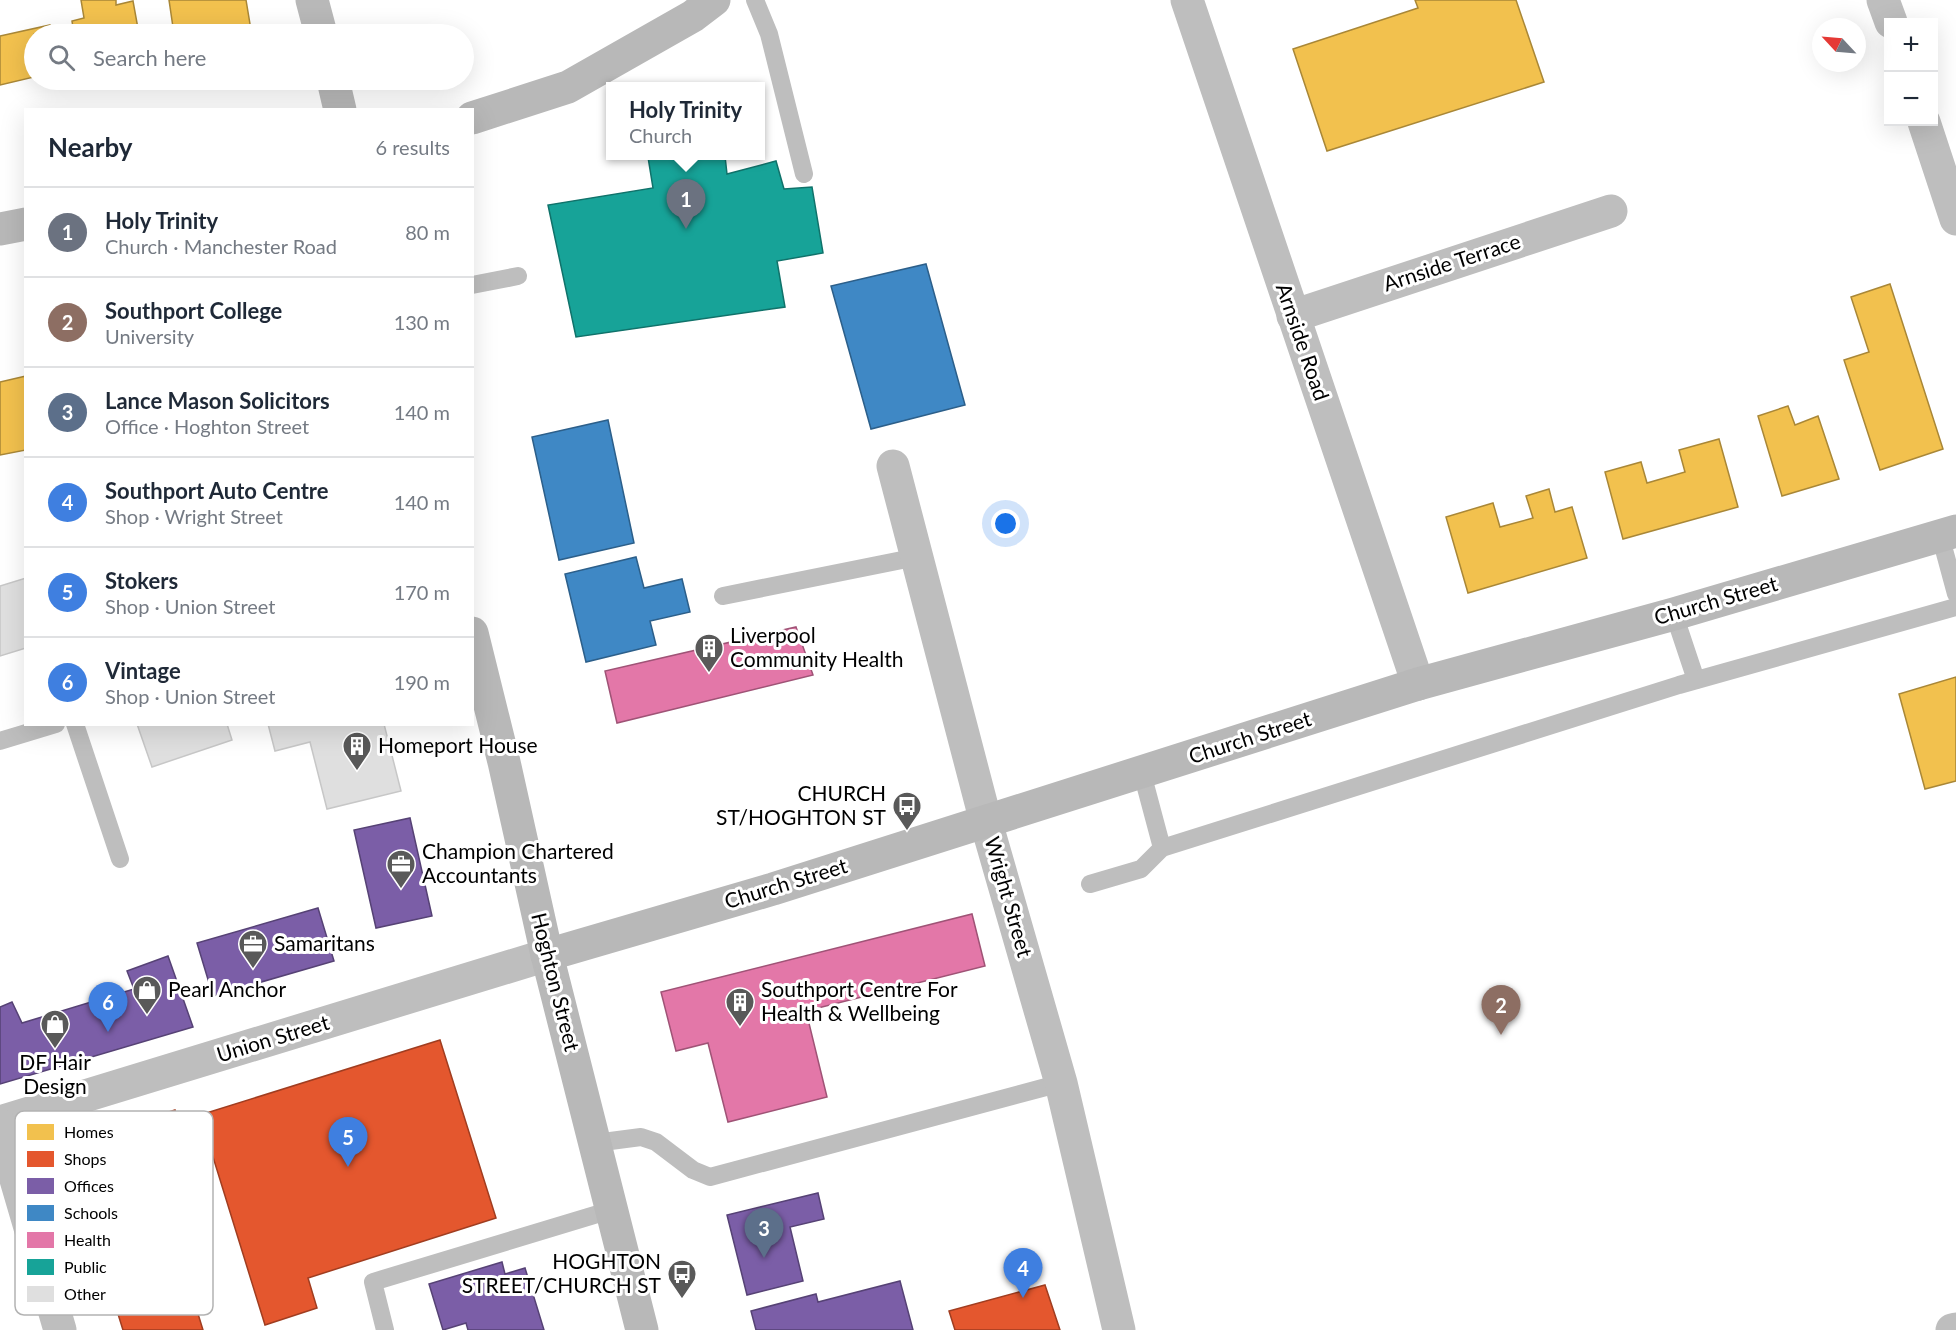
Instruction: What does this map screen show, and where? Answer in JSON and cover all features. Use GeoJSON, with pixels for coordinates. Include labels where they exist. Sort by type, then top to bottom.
{"type":"FeatureCollection","features":[{"type":"Feature","properties":{"kind":"street"},"geometry":{"type":"LineString","coordinates":[[312,0],[318,24]]}},
{"type":"Feature","properties":{"kind":"street"},"geometry":{"type":"LineString","coordinates":[[474,117],[568,87],[693,16],[714,0]]}},
{"type":"Feature","properties":{"kind":"street","name":"Arnside Road"},"geometry":{"type":"LineString","coordinates":[[1186,0],[1418,684]]}},
{"type":"Feature","properties":{"kind":"street"},"geometry":{"type":"LineString","coordinates":[[1883,0],[1890,18]]}},
{"type":"Feature","properties":{"kind":"street"},"geometry":{"type":"LineString","coordinates":[[335,90],[340,108]]}},
{"type":"Feature","properties":{"kind":"street"},"geometry":{"type":"LineString","coordinates":[[1925,126],[1956,219]]}},
{"type":"Feature","properties":{"kind":"street","name":"Arnside Terrace"},"geometry":{"type":"LineString","coordinates":[[1293,316],[1611,211]]}},
{"type":"Feature","properties":{"kind":"street"},"geometry":{"type":"LineString","coordinates":[[0,229],[24,224]]}},
{"type":"Feature","properties":{"kind":"street","name":"Wright Street"},"geometry":{"type":"LineString","coordinates":[[894,466],[986,822],[1061,1083],[1119,1330]]}},
{"type":"Feature","properties":{"kind":"street","name":"Church Street"},"geometry":{"type":"LineString","coordinates":[[547,956],[773,889],[1418,684],[1674,614],[1948,533]]}},
{"type":"Feature","properties":{"kind":"street","name":"Hoghton Street"},"geometry":{"type":"LineString","coordinates":[[474,641],[504,762],[547,956],[642,1330]]}},
{"type":"Feature","properties":{"kind":"street","name":"Union Street"},"geometry":{"type":"LineString","coordinates":[[42,1111],[547,956]]}},
{"type":"Feature","properties":{"kind":"street","name":"Union Street"},"geometry":{"type":"LineString","coordinates":[[0,1124],[15,1119]]}},
{"type":"Feature","properties":{"kind":"street"},"geometry":{"type":"LineString","coordinates":[[0,1124],[15,1176]]}},
{"type":"Feature","properties":{"kind":"street"},"geometry":{"type":"LineString","coordinates":[[56,1315],[60,1330]]}},
{"type":"Feature","properties":{"kind":"street"},"geometry":{"type":"LineString","coordinates":[[1952,1330],[1956,1329]]}},
{"type":"Feature","properties":{"kind":"lane"},"geometry":{"type":"LineString","coordinates":[[754,0],[769,34],[804,174]]}},
{"type":"Feature","properties":{"kind":"lane"},"geometry":{"type":"LineString","coordinates":[[474,285],[518,276]]}},
{"type":"Feature","properties":{"kind":"lane"},"geometry":{"type":"LineString","coordinates":[[1948,533],[1956,594]]}},
{"type":"Feature","properties":{"kind":"lane"},"geometry":{"type":"LineString","coordinates":[[723,596],[917,557]]}},
{"type":"Feature","properties":{"kind":"lane"},"geometry":{"type":"LineString","coordinates":[[1090,884],[1141,869],[1162,848],[1696,680],[1956,607]]}},
{"type":"Feature","properties":{"kind":"lane"},"geometry":{"type":"LineString","coordinates":[[1674,614],[1696,680]]}},
{"type":"Feature","properties":{"kind":"lane"},"geometry":{"type":"LineString","coordinates":[[0,741],[49,726]]}},
{"type":"Feature","properties":{"kind":"lane"},"geometry":{"type":"LineString","coordinates":[[76,726],[120,859]]}},
{"type":"Feature","properties":{"kind":"lane"},"geometry":{"type":"LineString","coordinates":[[1142,773],[1162,848]]}},
{"type":"Feature","properties":{"kind":"lane"},"geometry":{"type":"LineString","coordinates":[[595,1143],[641,1137],[656,1142],[693,1170],[710,1177],[1061,1083]]}},
{"type":"Feature","properties":{"kind":"lane"},"geometry":{"type":"LineString","coordinates":[[385,1330],[374,1282],[611,1210]]}},
{"type":"Feature","properties":{"kind":"building: Homes"},"geometry":{"type":"Polygon","coordinates":[[[81,0],[116,0],[116,5],[133,1],[137,24],[72,24],[72,21],[84,18],[81,0]]]}},
{"type":"Feature","properties":{"kind":"building: Homes"},"geometry":{"type":"Polygon","coordinates":[[[169,0],[246,0],[250,24],[173,24],[169,0]]]}},
{"type":"Feature","properties":{"kind":"building: Homes"},"geometry":{"type":"Polygon","coordinates":[[[1415,0],[1516,0],[1544,82],[1327,151],[1293,49],[1418,8],[1415,0]]]}},
{"type":"Feature","properties":{"kind":"building: Homes"},"geometry":{"type":"Polygon","coordinates":[[[24,31],[24,79],[0,85],[0,36],[24,31]]]}},
{"type":"Feature","properties":{"kind":"building: Homes"},"geometry":{"type":"Polygon","coordinates":[[[1890,284],[1943,449],[1880,470],[1844,360],[1869,352],[1851,297],[1890,284]]]}},
{"type":"Feature","properties":{"kind":"building: Homes"},"geometry":{"type":"Polygon","coordinates":[[[24,376],[24,450],[0,455],[0,382],[24,376]]]}},
{"type":"Feature","properties":{"kind":"building: Homes"},"geometry":{"type":"Polygon","coordinates":[[[1788,406],[1795,425],[1818,416],[1839,479],[1782,496],[1758,416],[1788,406]]]}},
{"type":"Feature","properties":{"kind":"building: Homes"},"geometry":{"type":"Polygon","coordinates":[[[1719,439],[1738,507],[1623,539],[1605,472],[1641,462],[1647,483],[1685,472],[1679,450],[1719,439]]]}},
{"type":"Feature","properties":{"kind":"building: Homes"},"geometry":{"type":"Polygon","coordinates":[[[1549,489],[1555,512],[1572,507],[1587,558],[1468,593],[1446,517],[1493,503],[1500,527],[1533,518],[1526,496],[1549,489]]]}},
{"type":"Feature","properties":{"kind":"building: Homes"},"geometry":{"type":"Polygon","coordinates":[[[1956,677],[1956,781],[1925,789],[1899,694],[1956,677]]]}},
{"type":"Feature","properties":{"kind":"building: Shops"},"geometry":{"type":"Polygon","coordinates":[[[440,1040],[496,1218],[308,1278],[317,1308],[265,1325],[213,1157],[213,1111],[440,1040]]]}},
{"type":"Feature","properties":{"kind":"building: Shops"},"geometry":{"type":"Polygon","coordinates":[[[1045,1285],[1060,1330],[955,1330],[949,1311],[1045,1285]]]}},
{"type":"Feature","properties":{"kind":"building: Shops"},"geometry":{"type":"Polygon","coordinates":[[[118,1315],[198,1315],[203,1330],[123,1330],[118,1315]]]}},
{"type":"Feature","properties":{"kind":"building: Offices"},"geometry":{"type":"Polygon","coordinates":[[[410,818],[432,916],[376,928],[354,830],[410,818]]]}},
{"type":"Feature","properties":{"kind":"building: Offices"},"geometry":{"type":"Polygon","coordinates":[[[318,908],[334,961],[213,996],[197,943],[318,908]]]}},
{"type":"Feature","properties":{"kind":"building: Offices"},"geometry":{"type":"Polygon","coordinates":[[[168,956],[193,1027],[0,1084],[0,1007],[12,1002],[22,1023],[134,989],[127,971],[168,956]]]}},
{"type":"Feature","properties":{"kind":"building: Offices"},"geometry":{"type":"Polygon","coordinates":[[[818,1193],[824,1219],[790,1227],[803,1281],[747,1295],[727,1215],[818,1193]]]}},
{"type":"Feature","properties":{"kind":"building: Offices"},"geometry":{"type":"Polygon","coordinates":[[[502,1262],[505,1274],[525,1268],[544,1330],[468,1330],[466,1323],[443,1330],[429,1284],[502,1262]]]}},
{"type":"Feature","properties":{"kind":"building: Offices"},"geometry":{"type":"Polygon","coordinates":[[[900,1281],[913,1330],[756,1330],[751,1311],[816,1294],[818,1302],[900,1281]]]}},
{"type":"Feature","properties":{"kind":"building: Schools"},"geometry":{"type":"Polygon","coordinates":[[[926,264],[965,405],[871,429],[831,286],[926,264]]]}},
{"type":"Feature","properties":{"kind":"building: Schools"},"geometry":{"type":"Polygon","coordinates":[[[608,420],[634,543],[559,560],[532,437],[608,420]]]}},
{"type":"Feature","properties":{"kind":"building: Schools"},"geometry":{"type":"Polygon","coordinates":[[[636,557],[644,588],[682,579],[690,612],[650,621],[656,645],[586,662],[565,574],[636,557]]]}},
{"type":"Feature","properties":{"kind":"building: Health","name":"Liverpool Community Health"},"geometry":{"type":"Polygon","coordinates":[[[796,627],[813,675],[617,723],[605,671],[796,627]]]}},
{"type":"Feature","properties":{"kind":"building: Health","name":"Southport Centre For Health & Wellbeing"},"geometry":{"type":"Polygon","coordinates":[[[972,914],[985,966],[806,1011],[827,1097],[728,1122],[708,1043],[676,1051],[661,992],[972,914]]]}},
{"type":"Feature","properties":{"kind":"building: Public"},"geometry":{"type":"Polygon","coordinates":[[[648,160],[725,160],[727,174],[776,161],[784,189],[812,187],[823,253],[777,261],[785,307],[576,337],[548,205],[653,188],[648,160]]]}},
{"type":"Feature","properties":{"kind":"building: Other"},"geometry":{"type":"Polygon","coordinates":[[[24,579],[24,649],[0,656],[0,586],[24,579]]]}},
{"type":"Feature","properties":{"kind":"building: Other"},"geometry":{"type":"Polygon","coordinates":[[[138,726],[228,726],[232,740],[152,767],[138,726]]]}},
{"type":"Feature","properties":{"kind":"building: Other","name":"Homeport House"},"geometry":{"type":"Polygon","coordinates":[[[269,726],[385,726],[401,791],[327,809],[310,742],[275,751],[269,726]]]}},
{"type":"Feature","properties":{"kind":"place","name":"Holy Trinity"},"geometry":{"type":"Point","coordinates":[686,229]}},
{"type":"Feature","properties":{"kind":"place","name":"Liverpool Community Health"},"geometry":{"type":"Point","coordinates":[709,674]}},
{"type":"Feature","properties":{"kind":"place","name":"Homeport House"},"geometry":{"type":"Point","coordinates":[357,772]}},
{"type":"Feature","properties":{"kind":"place","name":"CHURCH ST/HOGHTON ST"},"geometry":{"type":"Point","coordinates":[907,832]}},
{"type":"Feature","properties":{"kind":"place","name":"Champion Chartered Accountants"},"geometry":{"type":"Point","coordinates":[401,890]}},
{"type":"Feature","properties":{"kind":"place","name":"Samaritans"},"geometry":{"type":"Point","coordinates":[253,970]}},
{"type":"Feature","properties":{"kind":"place","name":"Pearl Anchor"},"geometry":{"type":"Point","coordinates":[147,1016]}},
{"type":"Feature","properties":{"kind":"place","name":"Southport Centre For Health & Wellbeing"},"geometry":{"type":"Point","coordinates":[740,1028]}},
{"type":"Feature","properties":{"kind":"place","name":"Vintage"},"geometry":{"type":"Point","coordinates":[108,1032]}},
{"type":"Feature","properties":{"kind":"place","name":"Southport College"},"geometry":{"type":"Point","coordinates":[1501,1035]}},
{"type":"Feature","properties":{"kind":"place","name":"DF Hair Design"},"geometry":{"type":"Point","coordinates":[55,1050]}},
{"type":"Feature","properties":{"kind":"place","name":"Stokers"},"geometry":{"type":"Point","coordinates":[348,1167]}},
{"type":"Feature","properties":{"kind":"place","name":"Lance Mason Solicitors"},"geometry":{"type":"Point","coordinates":[764,1258]}},
{"type":"Feature","properties":{"kind":"place","name":"Southport Auto Centre"},"geometry":{"type":"Point","coordinates":[1023,1298]}},
{"type":"Feature","properties":{"kind":"place","name":"HOGHTON STREET/CHURCH ST"},"geometry":{"type":"Point","coordinates":[682,1300]}}]}
